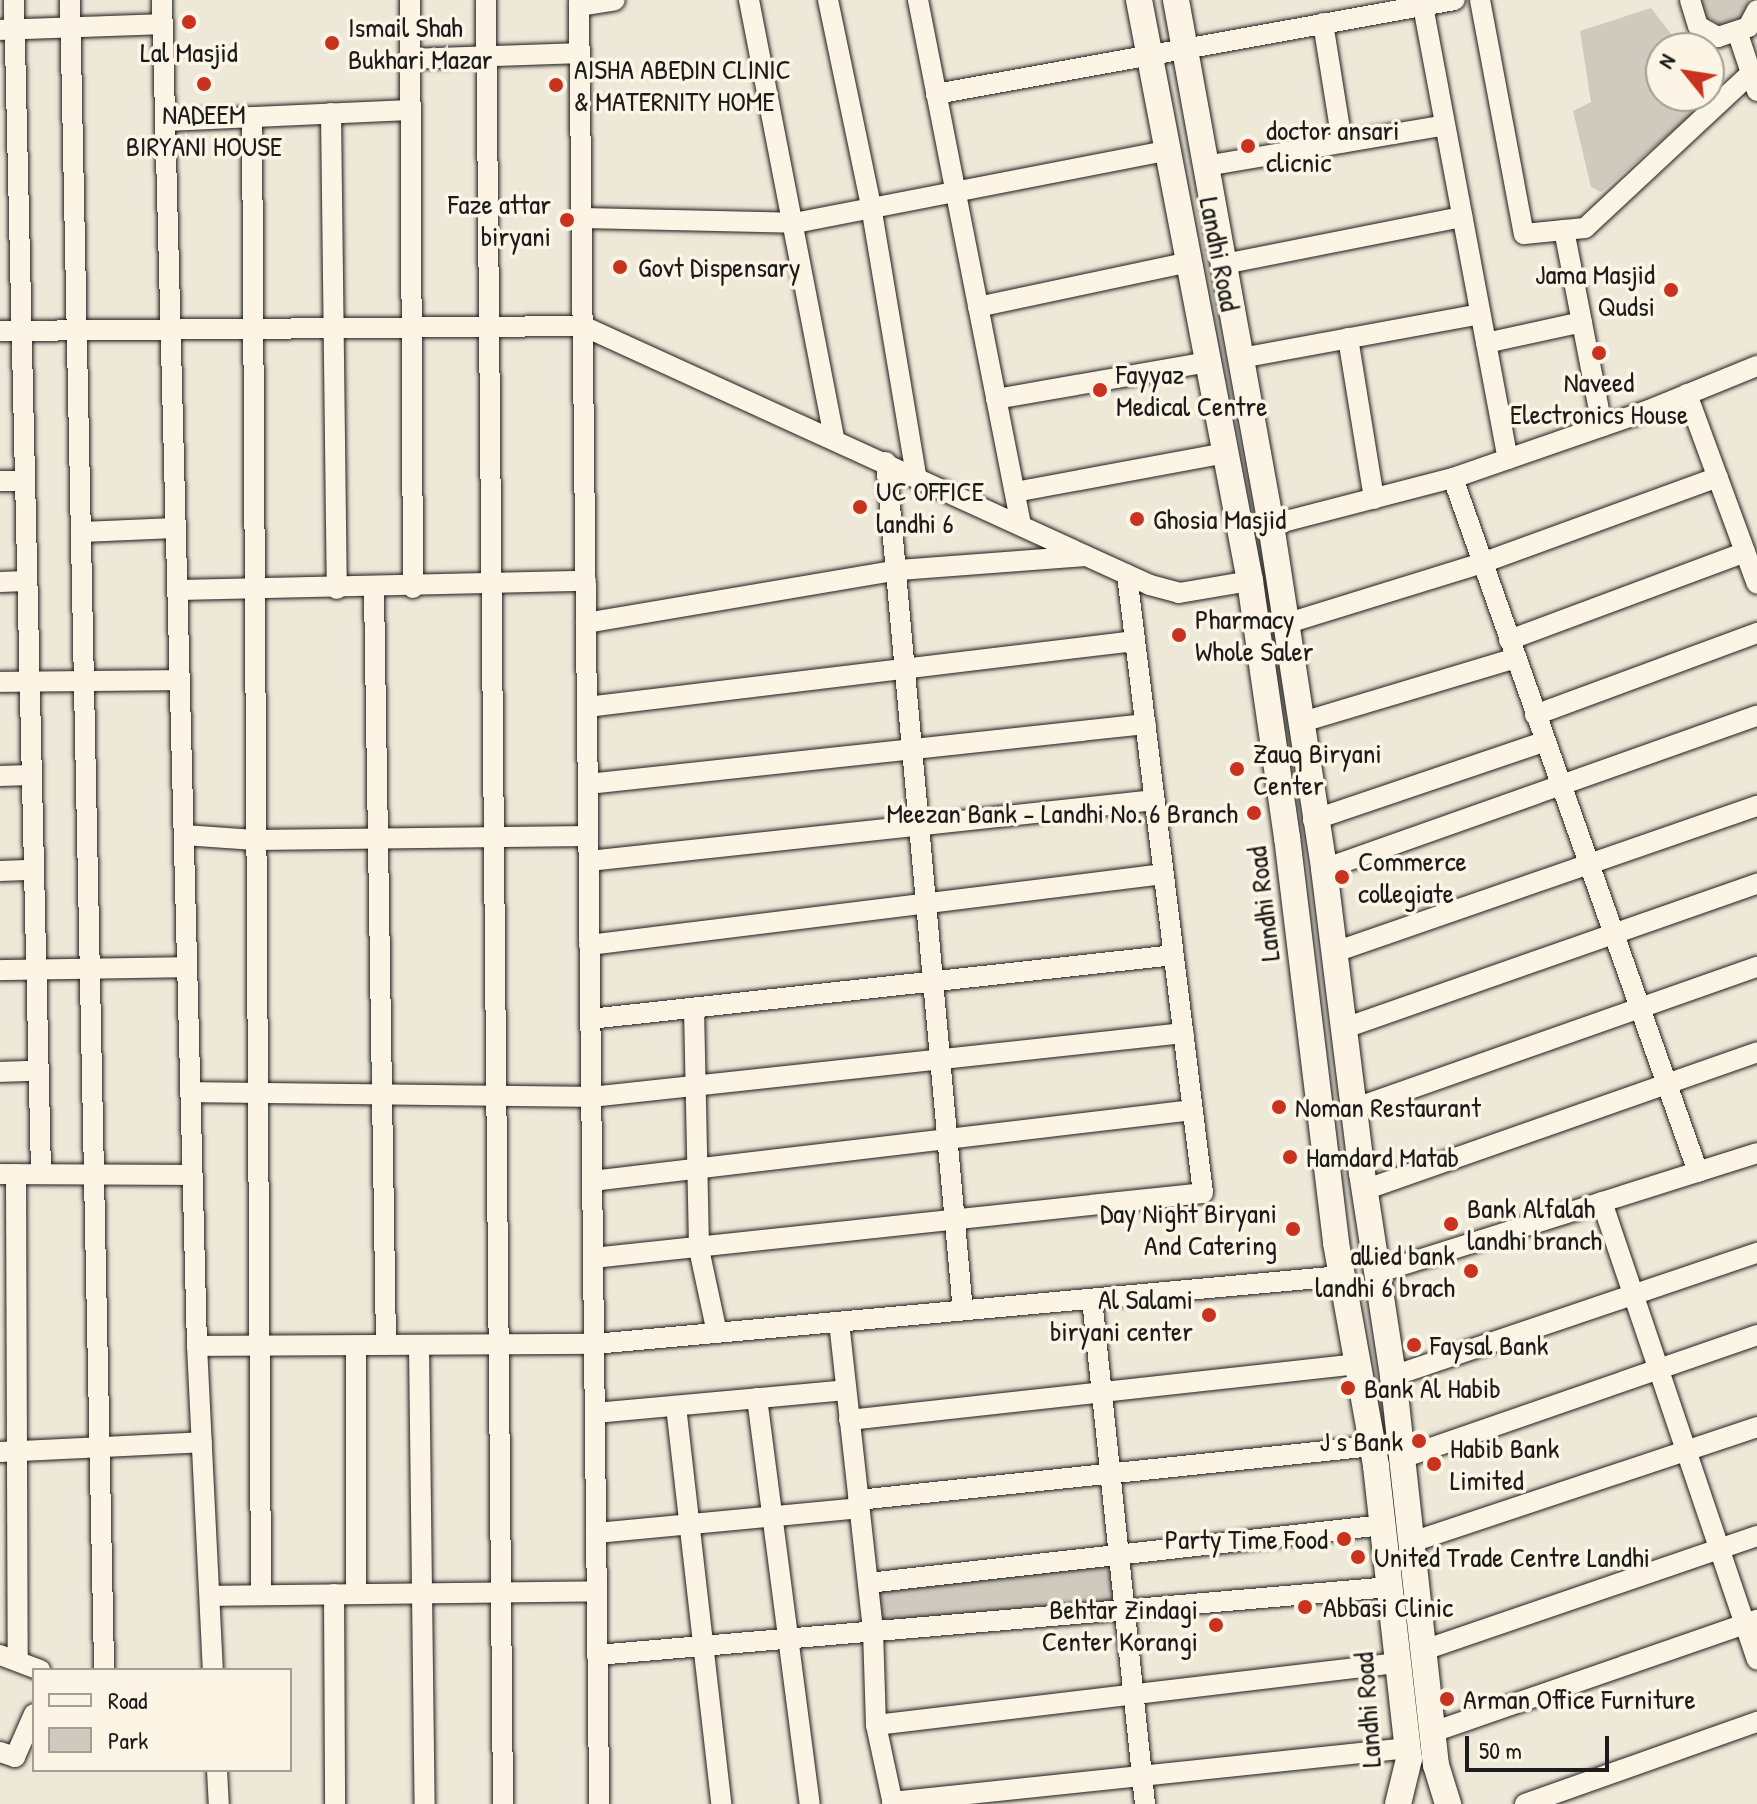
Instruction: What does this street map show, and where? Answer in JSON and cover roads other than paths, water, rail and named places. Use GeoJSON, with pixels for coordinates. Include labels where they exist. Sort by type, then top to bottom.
{"type":"FeatureCollection","features":[{"type":"Feature","properties":{"kind":"main road","name":"Landhi Road"},"geometry":{"type":"LineString","coordinates":[[1139,0],[1250,581],[1287,837],[1336,1243],[1373,1446],[1383,1525],[1408,1748],[1400,1804]]}},
{"type":"Feature","properties":{"kind":"main road","name":"Landhi Road"},"geometry":{"type":"LineString","coordinates":[[1176,0],[1271,525],[1313,820],[1324,869],[1342,1029],[1393,1376],[1433,1732],[1446,1804]]}},
{"type":"Feature","properties":{"kind":"main road"},"geometry":{"type":"LineString","coordinates":[[1336,1243],[1372,1236]]}},
{"type":"Feature","properties":{"kind":"main road"},"geometry":{"type":"LineString","coordinates":[[1346,1303],[1379,1283]]}},
{"type":"Feature","properties":{"kind":"main road"},"geometry":{"type":"LineString","coordinates":[[1400,1804],[1423,1793],[1446,1804]]}},
{"type":"Feature","properties":{"kind":"street"},"geometry":{"type":"LineString","coordinates":[[14,0],[7,30],[22,331],[27,682],[41,1174]]}},
{"type":"Feature","properties":{"kind":"street"},"geometry":{"type":"LineString","coordinates":[[70,0],[84,681],[94,971],[104,1668]]}},
{"type":"Feature","properties":{"kind":"street"},"geometry":{"type":"LineString","coordinates":[[162,0],[197,1346],[213,1668]]}},
{"type":"Feature","properties":{"kind":"street"},"geometry":{"type":"LineString","coordinates":[[410,0],[413,588]]}},
{"type":"Feature","properties":{"kind":"street"},"geometry":{"type":"LineString","coordinates":[[486,0],[494,587],[499,1592],[503,1804]]}},
{"type":"Feature","properties":{"kind":"street"},"geometry":{"type":"LineString","coordinates":[[599,1804],[579,3],[615,0]]}},
{"type":"Feature","properties":{"kind":"street"},"geometry":{"type":"LineString","coordinates":[[749,0],[795,223],[834,439]]}},
{"type":"Feature","properties":{"kind":"street"},"geometry":{"type":"LineString","coordinates":[[828,0],[871,206],[916,476]]}},
{"type":"Feature","properties":{"kind":"street"},"geometry":{"type":"LineString","coordinates":[[918,0],[1021,525]]}},
{"type":"Feature","properties":{"kind":"street"},"geometry":{"type":"LineString","coordinates":[[936,94],[1185,45],[1455,0]]}},
{"type":"Feature","properties":{"kind":"street"},"geometry":{"type":"LineString","coordinates":[[1480,0],[1524,234],[1585,228],[1754,82],[1738,34]]}},
{"type":"Feature","properties":{"kind":"street"},"geometry":{"type":"LineString","coordinates":[[1690,0],[1692,15],[1707,33],[1738,34]]}},
{"type":"Feature","properties":{"kind":"street"},"geometry":{"type":"LineString","coordinates":[[1423,6],[1508,459]]}},
{"type":"Feature","properties":{"kind":"street"},"geometry":{"type":"LineString","coordinates":[[1738,34],[1757,10]]}},
{"type":"Feature","properties":{"kind":"street"},"geometry":{"type":"LineString","coordinates":[[1323,23],[1342,142]]}},
{"type":"Feature","properties":{"kind":"street"},"geometry":{"type":"LineString","coordinates":[[7,30],[163,24]]}},
{"type":"Feature","properties":{"kind":"street"},"geometry":{"type":"LineString","coordinates":[[411,59],[580,53]]}},
{"type":"Feature","properties":{"kind":"street"},"geometry":{"type":"LineString","coordinates":[[165,121],[411,110]]}},
{"type":"Feature","properties":{"kind":"street"},"geometry":{"type":"LineString","coordinates":[[331,113],[337,589]]}},
{"type":"Feature","properties":{"kind":"street"},"geometry":{"type":"LineString","coordinates":[[252,117],[249,330],[258,589],[255,1090],[261,1595]]}},
{"type":"Feature","properties":{"kind":"street"},"geometry":{"type":"LineString","coordinates":[[1206,166],[1445,125]]}},
{"type":"Feature","properties":{"kind":"street"},"geometry":{"type":"LineString","coordinates":[[582,218],[795,223],[1167,151]]}},
{"type":"Feature","properties":{"kind":"street"},"geometry":{"type":"LineString","coordinates":[[1224,264],[1462,217]]}},
{"type":"Feature","properties":{"kind":"street"},"geometry":{"type":"LineString","coordinates":[[1564,230],[1602,426]]}},
{"type":"Feature","properties":{"kind":"street"},"geometry":{"type":"LineString","coordinates":[[978,307],[1189,262]]}},
{"type":"Feature","properties":{"kind":"street"},"geometry":{"type":"LineString","coordinates":[[1241,358],[1480,314]]}},
{"type":"Feature","properties":{"kind":"street"},"geometry":{"type":"LineString","coordinates":[[1486,343],[1582,322]]}},
{"type":"Feature","properties":{"kind":"street"},"geometry":{"type":"LineString","coordinates":[[0,331],[583,326],[886,462],[1127,575],[1179,593],[1250,581]]}},
{"type":"Feature","properties":{"kind":"street"},"geometry":{"type":"LineString","coordinates":[[1348,338],[1374,499]]}},
{"type":"Feature","properties":{"kind":"street"},"geometry":{"type":"LineString","coordinates":[[996,399],[1209,362]]}},
{"type":"Feature","properties":{"kind":"street"},"geometry":{"type":"LineString","coordinates":[[1271,525],[1453,478],[1602,426],[1757,366]]}},
{"type":"Feature","properties":{"kind":"street"},"geometry":{"type":"LineString","coordinates":[[1687,394],[1757,584]]}},
{"type":"Feature","properties":{"kind":"street"},"geometry":{"type":"LineString","coordinates":[[1015,492],[1226,453]]}},
{"type":"Feature","properties":{"kind":"street"},"geometry":{"type":"LineString","coordinates":[[886,462],[899,570],[963,1311]]}},
{"type":"Feature","properties":{"kind":"street"},"geometry":{"type":"LineString","coordinates":[[1285,624],[1482,563],[1718,477]]}},
{"type":"Feature","properties":{"kind":"street"},"geometry":{"type":"LineString","coordinates":[[1453,478],[1698,1172]]}},
{"type":"Feature","properties":{"kind":"street"},"geometry":{"type":"LineString","coordinates":[[0,481],[24,481]]}},
{"type":"Feature","properties":{"kind":"street"},"geometry":{"type":"LineString","coordinates":[[81,532],[176,528]]}},
{"type":"Feature","properties":{"kind":"street"},"geometry":{"type":"LineString","coordinates":[[1299,723],[1512,649],[1745,552]]}},
{"type":"Feature","properties":{"kind":"street"},"geometry":{"type":"LineString","coordinates":[[586,623],[899,570],[1086,555]]}},
{"type":"Feature","properties":{"kind":"street"},"geometry":{"type":"LineString","coordinates":[[593,1258],[1203,1193],[1127,575]]}},
{"type":"Feature","properties":{"kind":"street"},"geometry":{"type":"LineString","coordinates":[[0,582],[26,581]]}},
{"type":"Feature","properties":{"kind":"street"},"geometry":{"type":"LineString","coordinates":[[178,590],[494,587],[586,581]]}},
{"type":"Feature","properties":{"kind":"street"},"geometry":{"type":"LineString","coordinates":[[374,589],[386,1345]]}},
{"type":"Feature","properties":{"kind":"street"},"geometry":{"type":"LineString","coordinates":[[1535,715],[1757,633]]}},
{"type":"Feature","properties":{"kind":"street"},"geometry":{"type":"LineString","coordinates":[[587,707],[1135,641]]}},
{"type":"Feature","properties":{"kind":"street"},"geometry":{"type":"LineString","coordinates":[[0,682],[180,680]]}},
{"type":"Feature","properties":{"kind":"street"},"geometry":{"type":"LineString","coordinates":[[1324,869],[1757,716]]}},
{"type":"Feature","properties":{"kind":"street"},"geometry":{"type":"LineString","coordinates":[[588,784],[912,746],[1146,724]]}},
{"type":"Feature","properties":{"kind":"street"},"geometry":{"type":"LineString","coordinates":[[1313,820],[1544,742]]}},
{"type":"Feature","properties":{"kind":"street"},"geometry":{"type":"LineString","coordinates":[[0,776],[30,775]]}},
{"type":"Feature","properties":{"kind":"street"},"geometry":{"type":"LineString","coordinates":[[589,861],[1155,800]]}},
{"type":"Feature","properties":{"kind":"street"},"geometry":{"type":"LineString","coordinates":[[1332,953],[1757,806]]}},
{"type":"Feature","properties":{"kind":"street"},"geometry":{"type":"LineString","coordinates":[[184,835],[255,840],[378,836],[495,840],[588,836]]}},
{"type":"Feature","properties":{"kind":"street"},"geometry":{"type":"LineString","coordinates":[[0,871],[33,870]]}},
{"type":"Feature","properties":{"kind":"street"},"geometry":{"type":"LineString","coordinates":[[589,945],[1164,874]]}},
{"type":"Feature","properties":{"kind":"street"},"geometry":{"type":"LineString","coordinates":[[1342,1029],[1757,884]]}},
{"type":"Feature","properties":{"kind":"street"},"geometry":{"type":"LineString","coordinates":[[590,1019],[1174,955]]}},
{"type":"Feature","properties":{"kind":"street"},"geometry":{"type":"LineString","coordinates":[[0,970],[94,971],[187,967]]}},
{"type":"Feature","properties":{"kind":"street"},"geometry":{"type":"LineString","coordinates":[[1353,1109],[1757,967]]}},
{"type":"Feature","properties":{"kind":"street"},"geometry":{"type":"LineString","coordinates":[[694,1008],[693,1089],[699,1249],[717,1333]]}},
{"type":"Feature","properties":{"kind":"street"},"geometry":{"type":"LineString","coordinates":[[190,1092],[384,1091],[591,1097],[941,1063],[1184,1033]]}},
{"type":"Feature","properties":{"kind":"street"},"geometry":{"type":"LineString","coordinates":[[1364,1190],[1757,1052]]}},
{"type":"Feature","properties":{"kind":"street"},"geometry":{"type":"LineString","coordinates":[[0,1072],[38,1071]]}},
{"type":"Feature","properties":{"kind":"street"},"geometry":{"type":"LineString","coordinates":[[592,1181],[1193,1110]]}},
{"type":"Feature","properties":{"kind":"street"},"geometry":{"type":"LineString","coordinates":[[1379,1283],[1602,1202],[1757,1153]]}},
{"type":"Feature","properties":{"kind":"street"},"geometry":{"type":"LineString","coordinates":[[35,1668],[9,1658],[8,1174],[192,1175]]}},
{"type":"Feature","properties":{"kind":"street"},"geometry":{"type":"LineString","coordinates":[[1602,1202],[1719,1549],[1751,1622],[1757,1659]]}},
{"type":"Feature","properties":{"kind":"street"},"geometry":{"type":"LineString","coordinates":[[1393,1376],[1757,1253]]}},
{"type":"Feature","properties":{"kind":"street"},"geometry":{"type":"LineString","coordinates":[[197,1346],[594,1344],[1341,1276]]}},
{"type":"Feature","properties":{"kind":"street"},"geometry":{"type":"LineString","coordinates":[[1092,1299],[1112,1474],[1116,1552],[1125,1608],[1145,1804]]}},
{"type":"Feature","properties":{"kind":"street"},"geometry":{"type":"LineString","coordinates":[[839,1322],[873,1630],[876,1725],[892,1803],[1408,1748]]}},
{"type":"Feature","properties":{"kind":"street"},"geometry":{"type":"LineString","coordinates":[[1402,1458],[1757,1335]]}},
{"type":"Feature","properties":{"kind":"street"},"geometry":{"type":"LineString","coordinates":[[419,1345],[425,1804]]}},
{"type":"Feature","properties":{"kind":"street"},"geometry":{"type":"LineString","coordinates":[[356,1346],[356,1593]]}},
{"type":"Feature","properties":{"kind":"street"},"geometry":{"type":"LineString","coordinates":[[849,1420],[1358,1364]]}},
{"type":"Feature","properties":{"kind":"street"},"geometry":{"type":"LineString","coordinates":[[595,1413],[846,1390]]}},
{"type":"Feature","properties":{"kind":"street"},"geometry":{"type":"LineString","coordinates":[[757,1398],[810,1804]]}},
{"type":"Feature","properties":{"kind":"street"},"geometry":{"type":"LineString","coordinates":[[676,1406],[721,1804]]}},
{"type":"Feature","properties":{"kind":"street"},"geometry":{"type":"LineString","coordinates":[[1412,1542],[1757,1427]]}},
{"type":"Feature","properties":{"kind":"street"},"geometry":{"type":"LineString","coordinates":[[9,1452],[202,1442]]}},
{"type":"Feature","properties":{"kind":"street"},"geometry":{"type":"LineString","coordinates":[[596,1533],[774,1516],[1112,1474],[1373,1446]]}},
{"type":"Feature","properties":{"kind":"street"},"geometry":{"type":"LineString","coordinates":[[868,1583],[1116,1552],[1383,1525]]}},
{"type":"Feature","properties":{"kind":"street"},"geometry":{"type":"LineString","coordinates":[[1424,1650],[1757,1536]]}},
{"type":"Feature","properties":{"kind":"street"},"geometry":{"type":"LineString","coordinates":[[597,1655],[1390,1587]]}},
{"type":"Feature","properties":{"kind":"street"},"geometry":{"type":"LineString","coordinates":[[210,1596],[596,1591]]}},
{"type":"Feature","properties":{"kind":"street"},"geometry":{"type":"LineString","coordinates":[[334,1594],[335,1804]]}},
{"type":"Feature","properties":{"kind":"street"},"geometry":{"type":"LineString","coordinates":[[1433,1732],[1751,1622]]}},
{"type":"Feature","properties":{"kind":"street"},"geometry":{"type":"LineString","coordinates":[[876,1725],[1397,1663]]}},
{"type":"Feature","properties":{"kind":"street"},"geometry":{"type":"LineString","coordinates":[[0,1752],[15,1757],[32,1719]]}},
{"type":"Feature","properties":{"kind":"street"},"geometry":{"type":"LineString","coordinates":[[1525,1804],[1757,1722]]}},
{"type":"Feature","properties":{"kind":"street"},"geometry":{"type":"LineString","coordinates":[[217,1772],[219,1804]]}},
{"type":"Feature","properties":{"kind":"place","name":"Lal Masjid"},"geometry":{"type":"Point","coordinates":[189,22]}},
{"type":"Feature","properties":{"kind":"place","name":"Ismail Shah Bukhari Mazar"},"geometry":{"type":"Point","coordinates":[332,43]}},
{"type":"Feature","properties":{"kind":"place","name":"NADEEM BIRYANI HOUSE"},"geometry":{"type":"Point","coordinates":[204,84]}},
{"type":"Feature","properties":{"kind":"place","name":"AISHA ABEDIN CLINIC & MATERNITY HOME"},"geometry":{"type":"Point","coordinates":[556,85]}},
{"type":"Feature","properties":{"kind":"place","name":"doctor ansari clicnic"},"geometry":{"type":"Point","coordinates":[1248,146]}},
{"type":"Feature","properties":{"kind":"place","name":"Faze attar biryani"},"geometry":{"type":"Point","coordinates":[567,220]}},
{"type":"Feature","properties":{"kind":"place","name":"Govt Dispensary"},"geometry":{"type":"Point","coordinates":[620,267]}},
{"type":"Feature","properties":{"kind":"place","name":"Jama Masjid Qudsi"},"geometry":{"type":"Point","coordinates":[1671,290]}},
{"type":"Feature","properties":{"kind":"place","name":"Naveed Electronics House"},"geometry":{"type":"Point","coordinates":[1599,353]}},
{"type":"Feature","properties":{"kind":"place","name":"Fayyaz Medical Centre"},"geometry":{"type":"Point","coordinates":[1100,390]}},
{"type":"Feature","properties":{"kind":"place","name":"UC OFFICE landhi 6"},"geometry":{"type":"Point","coordinates":[860,507]}},
{"type":"Feature","properties":{"kind":"place","name":"Ghosia Masjid"},"geometry":{"type":"Point","coordinates":[1137,519]}},
{"type":"Feature","properties":{"kind":"place","name":"Pharmacy Whole Saler"},"geometry":{"type":"Point","coordinates":[1179,635]}},
{"type":"Feature","properties":{"kind":"place","name":"Zauq Biryani Center"},"geometry":{"type":"Point","coordinates":[1237,769]}},
{"type":"Feature","properties":{"kind":"place","name":"Meezan Bank - Landhi No. 6 Branch"},"geometry":{"type":"Point","coordinates":[1254,813]}},
{"type":"Feature","properties":{"kind":"place","name":"Commerce collegiate"},"geometry":{"type":"Point","coordinates":[1342,877]}},
{"type":"Feature","properties":{"kind":"place","name":"Noman Restaurant"},"geometry":{"type":"Point","coordinates":[1279,1107]}},
{"type":"Feature","properties":{"kind":"place","name":"Hamdard Matab"},"geometry":{"type":"Point","coordinates":[1290,1157]}},
{"type":"Feature","properties":{"kind":"place","name":"Bank Alfalah landhi branch"},"geometry":{"type":"Point","coordinates":[1451,1224]}},
{"type":"Feature","properties":{"kind":"place","name":"Day Night Biryani And Catering"},"geometry":{"type":"Point","coordinates":[1293,1229]}},
{"type":"Feature","properties":{"kind":"place","name":"allied bank landhi 6 brach"},"geometry":{"type":"Point","coordinates":[1471,1271]}},
{"type":"Feature","properties":{"kind":"place","name":"Al Salami biryani center"},"geometry":{"type":"Point","coordinates":[1209,1315]}},
{"type":"Feature","properties":{"kind":"place","name":"Faysal Bank"},"geometry":{"type":"Point","coordinates":[1414,1345]}},
{"type":"Feature","properties":{"kind":"place","name":"Bank Al Habib"},"geometry":{"type":"Point","coordinates":[1348,1388]}},
{"type":"Feature","properties":{"kind":"place","name":"J s Bank"},"geometry":{"type":"Point","coordinates":[1419,1441]}},
{"type":"Feature","properties":{"kind":"place","name":"Habib Bank Limited"},"geometry":{"type":"Point","coordinates":[1434,1464]}},
{"type":"Feature","properties":{"kind":"place","name":"Party Time Food"},"geometry":{"type":"Point","coordinates":[1344,1539]}},
{"type":"Feature","properties":{"kind":"place","name":"United Trade Centre Landhi"},"geometry":{"type":"Point","coordinates":[1358,1557]}},
{"type":"Feature","properties":{"kind":"place","name":"Abbasi Clinic"},"geometry":{"type":"Point","coordinates":[1305,1607]}},
{"type":"Feature","properties":{"kind":"place","name":"Behtar Zindagi Center Korangi"},"geometry":{"type":"Point","coordinates":[1216,1625]}},
{"type":"Feature","properties":{"kind":"place","name":"Arman Office Furniture"},"geometry":{"type":"Point","coordinates":[1447,1699]}}]}
